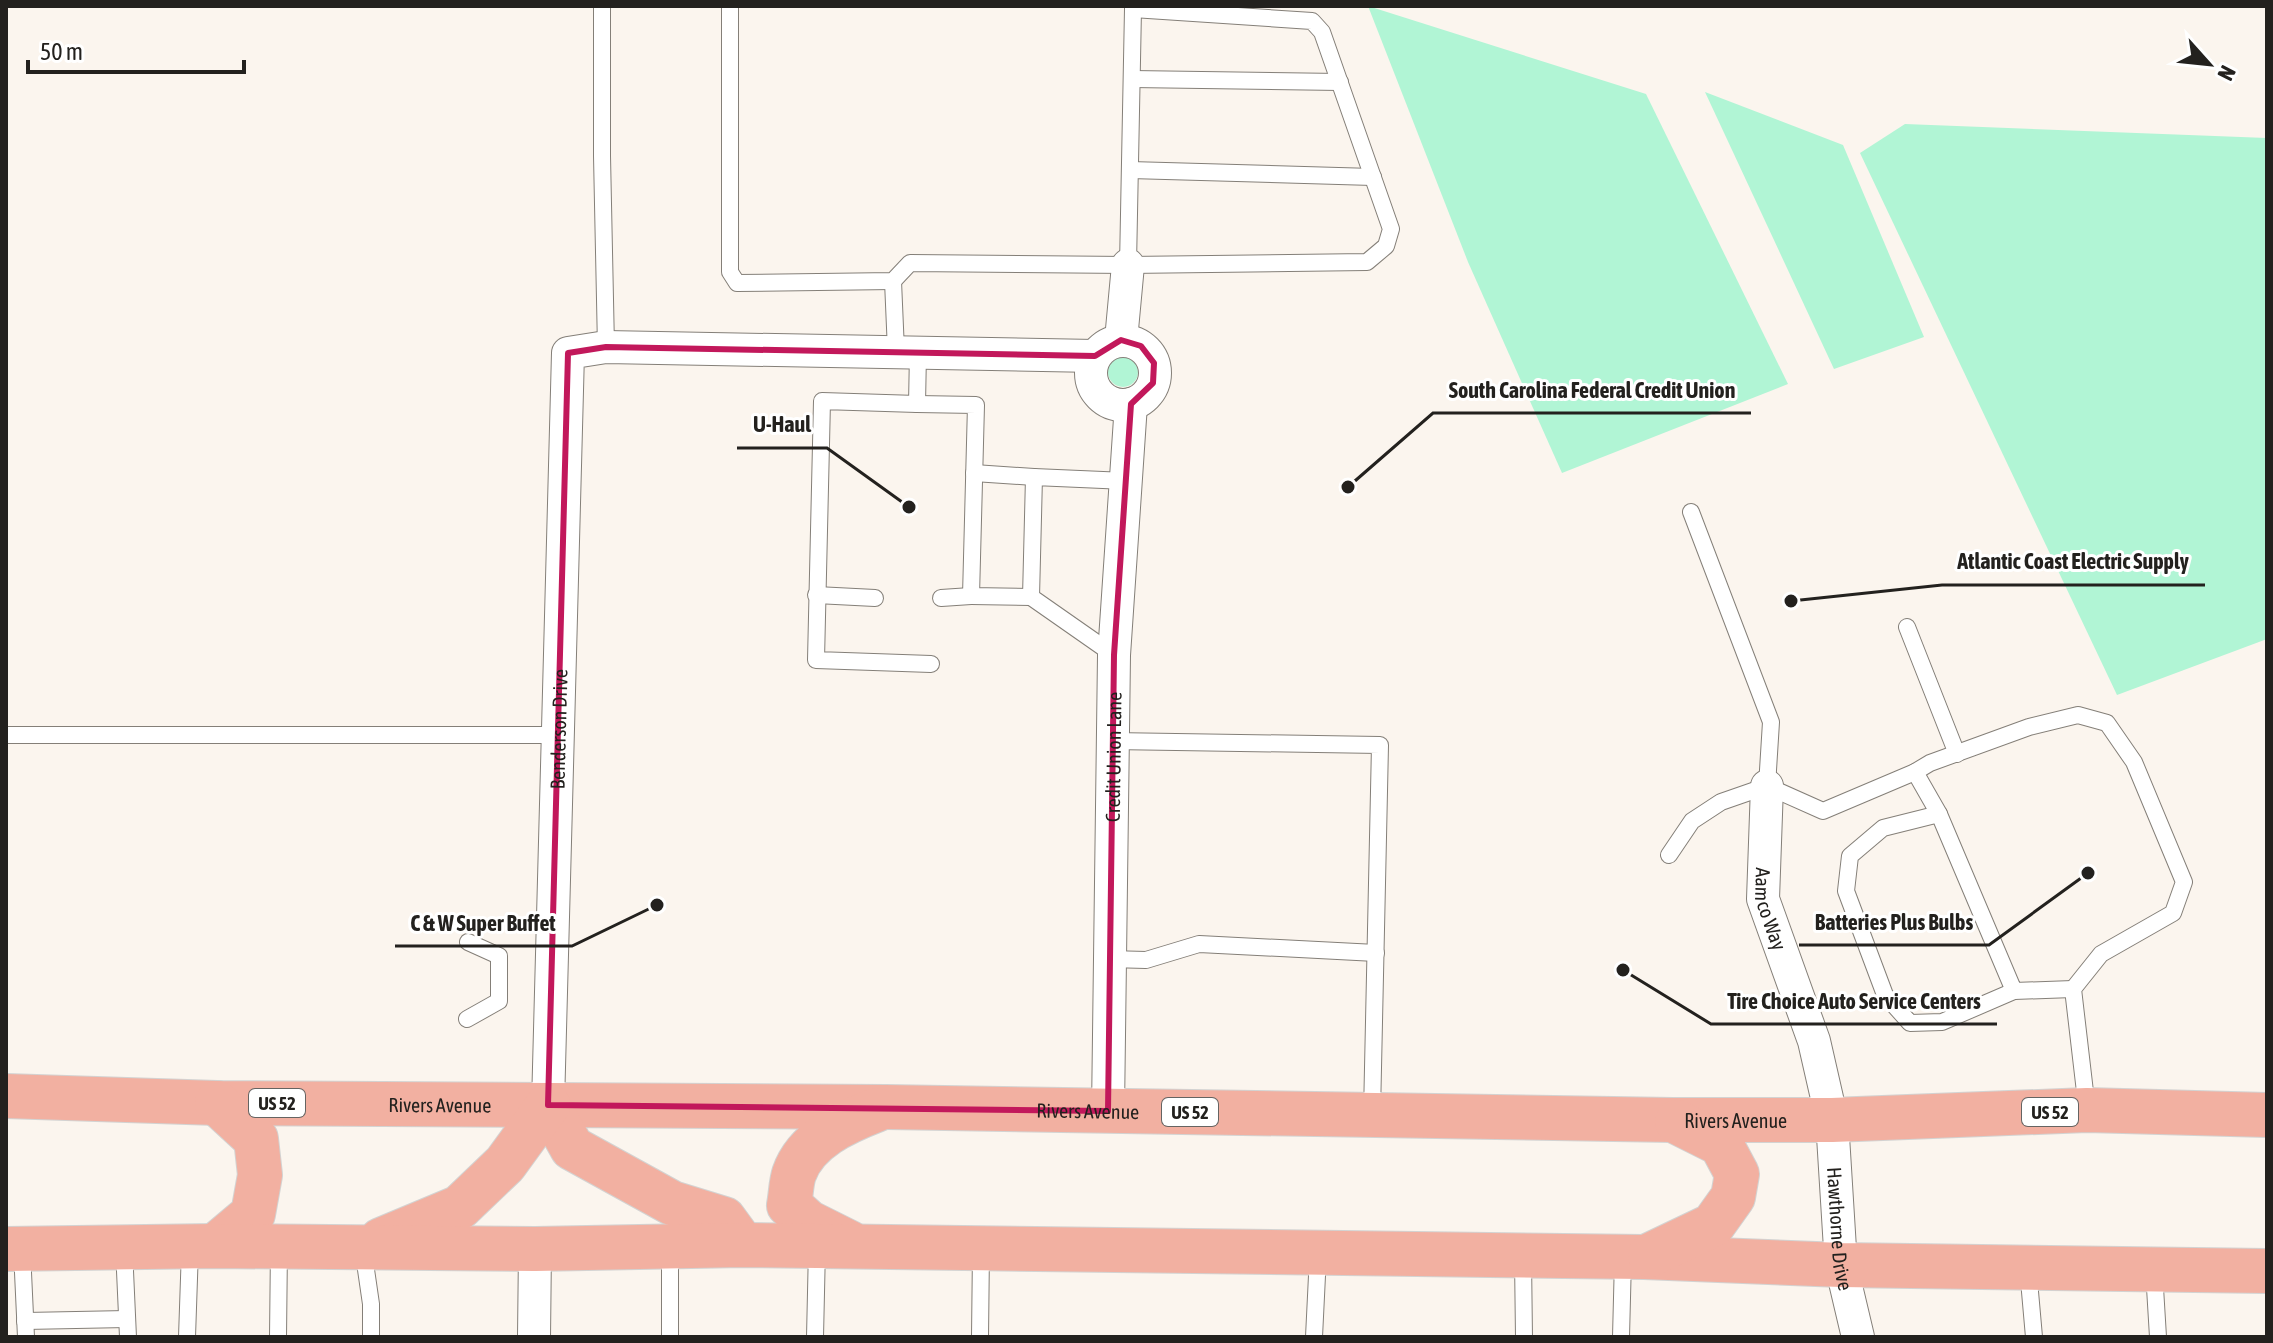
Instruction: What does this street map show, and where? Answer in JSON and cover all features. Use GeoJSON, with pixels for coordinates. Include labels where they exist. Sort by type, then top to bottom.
{"type":"FeatureCollection","features":[{"type":"Feature","properties":{"kind":"main road","name":"Rivers Avenue"},"geometry":{"type":"LineString","coordinates":[[6,1096],[217,1103],[886,1107],[1673,1120],[1832,1120],[2087,1110],[2267,1115]]}},
{"type":"Feature","properties":{"kind":"main road"},"geometry":{"type":"LineString","coordinates":[[202,1247],[253,1214],[260,1175],[256,1139],[217,1103]]}},
{"type":"Feature","properties":{"kind":"main road"},"geometry":{"type":"LineString","coordinates":[[363,1247],[460,1207],[505,1164],[548,1105],[572,1148],[672,1203],[724,1219],[743,1245]]}},
{"type":"Feature","properties":{"kind":"main road"},"geometry":{"type":"LineString","coordinates":[[837,1246],[789,1205],[795,1172],[812,1146],[843,1123],[886,1107]]}},
{"type":"Feature","properties":{"kind":"main road"},"geometry":{"type":"LineString","coordinates":[[1634,1257],[1713,1225],[1733,1197],[1737,1174],[1721,1144],[1673,1120]]}},
{"type":"Feature","properties":{"kind":"main road"},"geometry":{"type":"LineString","coordinates":[[14,1249],[535,1249],[743,1245],[1634,1257],[1841,1265],[2267,1271]]}},
{"type":"Feature","properties":{"kind":"street"},"geometry":{"type":"LineString","coordinates":[[606,347],[907,352],[1108,348],[1132,342],[1149,353],[1155,373],[1149,393],[1131,404],[1109,402],[1101,396],[1091,377],[1108,348],[1128,265]]}},
{"type":"Feature","properties":{"kind":"street","name":"Benderson Drive"},"geometry":{"type":"LineString","coordinates":[[548,1105],[568,353],[606,347]]}},
{"type":"Feature","properties":{"kind":"street","name":"Credit Union Lane"},"geometry":{"type":"LineString","coordinates":[[1108,1111],[1114,655],[1131,404]]}},
{"type":"Feature","properties":{"kind":"street","name":"Aamco Way"},"geometry":{"type":"LineString","coordinates":[[1767,786],[1763,899],[1814,1041],[1832,1120]]}},
{"type":"Feature","properties":{"kind":"street","name":"Hawthorne Drive"},"geometry":{"type":"LineString","coordinates":[[1832,1120],[1841,1265],[1858,1337]]}},
{"type":"Feature","properties":{"kind":"street"},"geometry":{"type":"LineString","coordinates":[[534,1337],[535,1249]]}},
{"type":"Feature","properties":{"kind":"lane"},"geometry":{"type":"LineString","coordinates":[[602,6],[606,347]]}},
{"type":"Feature","properties":{"kind":"lane"},"geometry":{"type":"LineString","coordinates":[[730,6],[730,272],[737,283],[893,281],[910,263],[1128,265],[1367,262],[1386,246],[1391,229],[1322,32],[1312,21],[1133,8],[1128,265]]}},
{"type":"Feature","properties":{"kind":"lane"},"geometry":{"type":"LineString","coordinates":[[1132,79],[1340,82]]}},
{"type":"Feature","properties":{"kind":"lane"},"geometry":{"type":"LineString","coordinates":[[1130,170],[1373,177]]}},
{"type":"Feature","properties":{"kind":"lane"},"geometry":{"type":"LineString","coordinates":[[893,281],[917,404]]}},
{"type":"Feature","properties":{"kind":"lane"},"geometry":{"type":"LineString","coordinates":[[931,664],[816,660],[822,401],[976,405],[971,596]]}},
{"type":"Feature","properties":{"kind":"lane"},"geometry":{"type":"LineString","coordinates":[[974,473],[1126,481]]}},
{"type":"Feature","properties":{"kind":"lane"},"geometry":{"type":"LineString","coordinates":[[1031,597],[1034,477]]}},
{"type":"Feature","properties":{"kind":"lane"},"geometry":{"type":"LineString","coordinates":[[1691,512],[1771,722],[1767,786]]}},
{"type":"Feature","properties":{"kind":"lane"},"geometry":{"type":"LineString","coordinates":[[816,595],[875,598]]}},
{"type":"Feature","properties":{"kind":"lane"},"geometry":{"type":"LineString","coordinates":[[941,598],[1031,597],[1114,655]]}},
{"type":"Feature","properties":{"kind":"lane"},"geometry":{"type":"LineString","coordinates":[[1907,627],[1957,754]]}},
{"type":"Feature","properties":{"kind":"lane"},"geometry":{"type":"LineString","coordinates":[[1669,855],[1692,821],[1721,802],[1767,786],[1823,811],[1930,763],[2029,727],[2078,715],[2107,723],[2134,762],[2184,882],[2173,913],[2101,954],[2073,989],[2087,1110]]}},
{"type":"Feature","properties":{"kind":"lane"},"geometry":{"type":"LineString","coordinates":[[6,735],[557,735]]}},
{"type":"Feature","properties":{"kind":"lane"},"geometry":{"type":"LineString","coordinates":[[1112,741],[1380,745],[1372,1114]]}},
{"type":"Feature","properties":{"kind":"lane"},"geometry":{"type":"LineString","coordinates":[[1915,772],[1939,814],[2014,991]]}},
{"type":"Feature","properties":{"kind":"lane"},"geometry":{"type":"LineString","coordinates":[[1939,814],[1883,828],[1850,856],[1846,891],[1885,995],[1910,1023],[1942,1022],[2014,991],[2073,989]]}},
{"type":"Feature","properties":{"kind":"lane"},"geometry":{"type":"LineString","coordinates":[[467,1019],[499,1001],[499,956],[468,942]]}},
{"type":"Feature","properties":{"kind":"lane"},"geometry":{"type":"LineString","coordinates":[[1109,959],[1146,960],[1199,944],[1376,953]]}},
{"type":"Feature","properties":{"kind":"lane"},"geometry":{"type":"LineString","coordinates":[[670,1246],[670,1337]]}},
{"type":"Feature","properties":{"kind":"lane"},"geometry":{"type":"LineString","coordinates":[[815,1337],[837,1246]]}},
{"type":"Feature","properties":{"kind":"lane"},"geometry":{"type":"LineString","coordinates":[[187,1337],[202,1247]]}},
{"type":"Feature","properties":{"kind":"lane"},"geometry":{"type":"LineString","coordinates":[[278,1337],[279,1247]]}},
{"type":"Feature","properties":{"kind":"lane"},"geometry":{"type":"LineString","coordinates":[[363,1247],[371,1304],[371,1337]]}},
{"type":"Feature","properties":{"kind":"lane"},"geometry":{"type":"LineString","coordinates":[[124,1248],[128,1337]]}},
{"type":"Feature","properties":{"kind":"lane"},"geometry":{"type":"LineString","coordinates":[[980,1337],[981,1248]]}},
{"type":"Feature","properties":{"kind":"lane"},"geometry":{"type":"LineString","coordinates":[[14,1249],[25,1329],[127,1319]]}},
{"type":"Feature","properties":{"kind":"lane"},"geometry":{"type":"LineString","coordinates":[[1314,1337],[1318,1253]]}},
{"type":"Feature","properties":{"kind":"lane"},"geometry":{"type":"LineString","coordinates":[[1523,1256],[1524,1337]]}},
{"type":"Feature","properties":{"kind":"lane"},"geometry":{"type":"LineString","coordinates":[[1621,1337],[1634,1257]]}},
{"type":"Feature","properties":{"kind":"lane"},"geometry":{"type":"LineString","coordinates":[[2028,1268],[2034,1337]]}},
{"type":"Feature","properties":{"kind":"lane"},"geometry":{"type":"LineString","coordinates":[[2154,1269],[2158,1337]]}},
{"type":"Feature","properties":{"kind":"highlighted area"},"geometry":{"type":"Polygon","coordinates":[[[1121,340],[1141,346],[1154,363],[1153,383],[1131,404],[1114,655],[1108,1111],[548,1105],[568,353],[606,347],[1095,356],[1121,340]]]}},
{"type":"Feature","properties":{"kind":"green space"},"geometry":{"type":"Polygon","coordinates":[[[1368,6],[1646,94],[1788,384],[1562,473],[1468,262],[1368,6]]]}},
{"type":"Feature","properties":{"kind":"green space"},"geometry":{"type":"Polygon","coordinates":[[[1705,92],[1843,145],[1924,337],[1834,369],[1705,92]]]}},
{"type":"Feature","properties":{"kind":"green space"},"geometry":{"type":"Polygon","coordinates":[[[1905,124],[2267,138],[2267,639],[2117,695],[1860,153],[1905,124]]]}},
{"type":"Feature","properties":{"kind":"green space"},"geometry":{"type":"Polygon","coordinates":[[[1123,357],[1134,361],[1138,372],[1134,383],[1123,387],[1112,383],[1108,372],[1112,361],[1123,357]]]}},
{"type":"Feature","properties":{"kind":"place","name":"South Carolina Federal Credit Union"},"geometry":{"type":"Point","coordinates":[1348,487]}},
{"type":"Feature","properties":{"kind":"place","name":"U-Haul"},"geometry":{"type":"Point","coordinates":[909,507]}},
{"type":"Feature","properties":{"kind":"place","name":"Atlantic Coast Electric Supply"},"geometry":{"type":"Point","coordinates":[1791,601]}},
{"type":"Feature","properties":{"kind":"place","name":"Batteries Plus Bulbs"},"geometry":{"type":"Point","coordinates":[2088,873]}},
{"type":"Feature","properties":{"kind":"place","name":"C & W Super Buffet"},"geometry":{"type":"Point","coordinates":[657,905]}},
{"type":"Feature","properties":{"kind":"place","name":"Tire Choice Auto Service Centers"},"geometry":{"type":"Point","coordinates":[1623,970]}}]}
